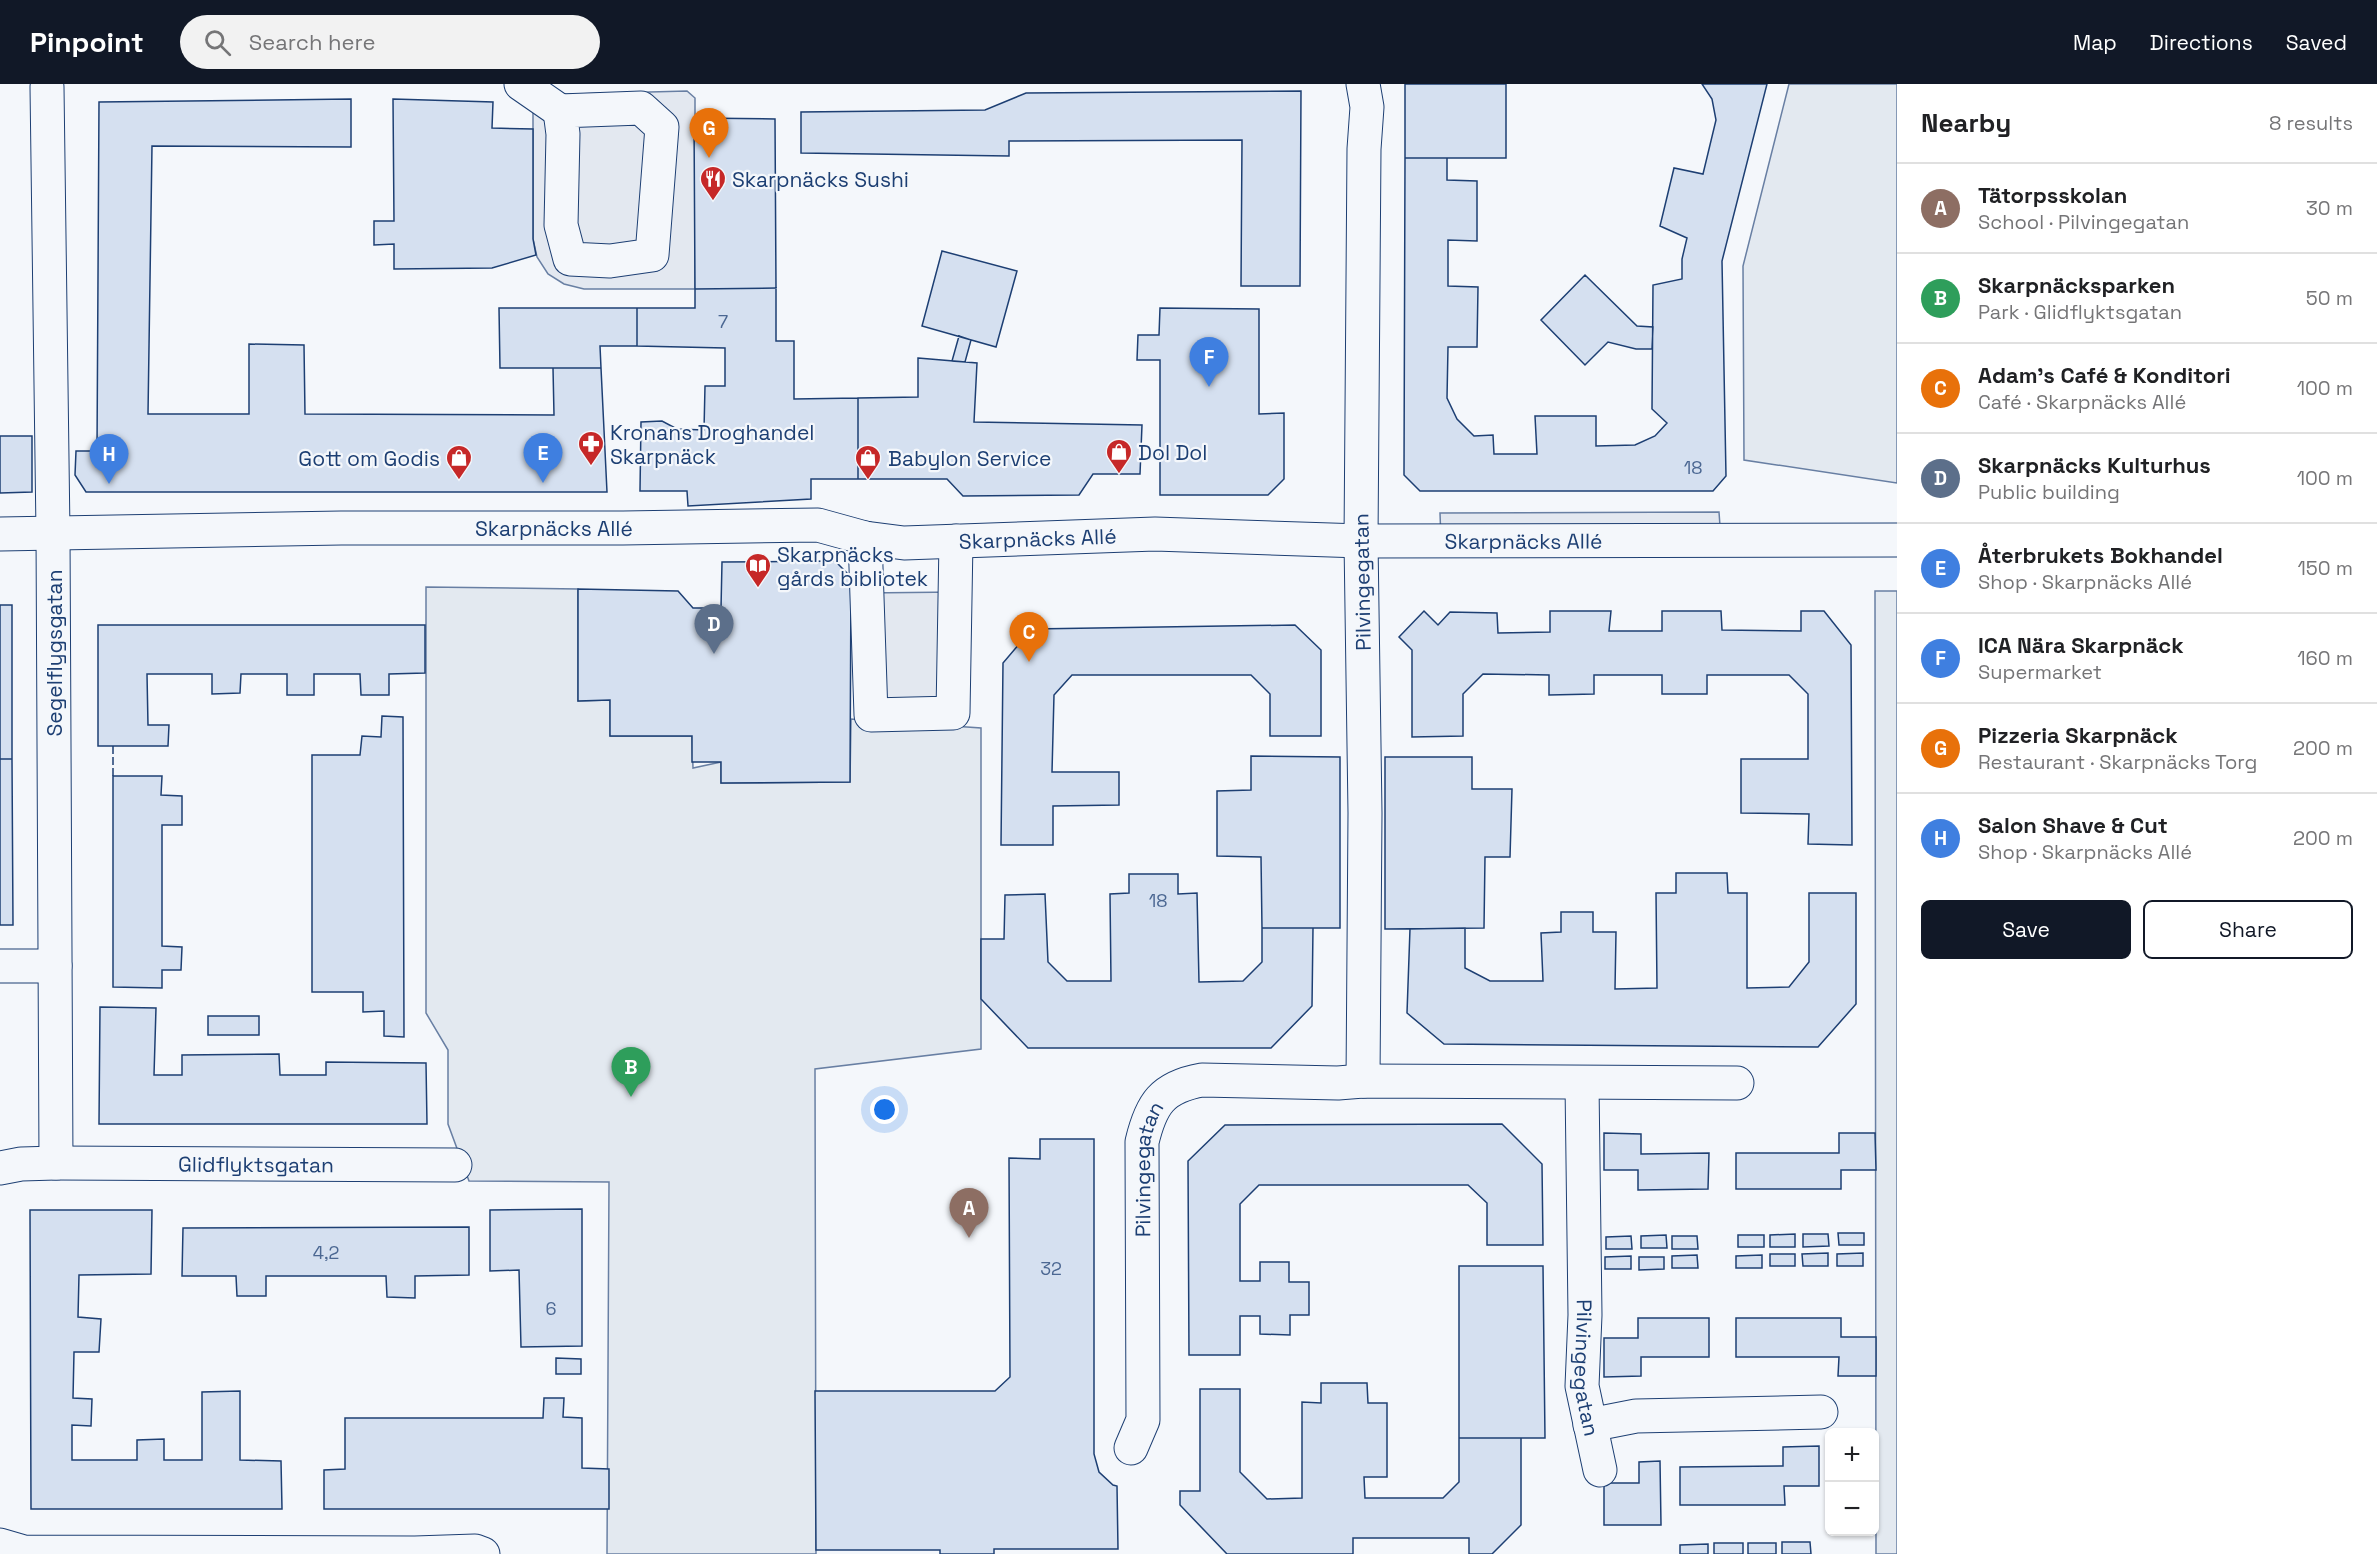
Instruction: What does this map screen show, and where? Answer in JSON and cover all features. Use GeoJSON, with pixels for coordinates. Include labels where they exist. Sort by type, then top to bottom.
{"type":"FeatureCollection","features":[{"type":"Feature","properties":{"kind":"street"},"geometry":{"type":"LineString","coordinates":[[521,84],[560,111],[641,108],[662,127],[652,255],[610,261],[570,259],[561,225],[563,134],[560,111]]}},
{"type":"Feature","properties":{"kind":"street","name":"Pilvingegatan"},"geometry":{"type":"LineString","coordinates":[[1363,84],[1366,107],[1361,541],[1365,813],[1363,1081]]}},
{"type":"Feature","properties":{"kind":"street","name":"Segelflygsgatan"},"geometry":{"type":"LineString","coordinates":[[46,85],[53,533],[56,1163]]}},
{"type":"Feature","properties":{"kind":"street","name":"Skarpnäcks Allé"},"geometry":{"type":"LineString","coordinates":[[0,534],[341,528],[818,525],[865,538],[904,543],[1155,534],[1361,541],[1897,540]]}},
{"type":"Feature","properties":{"kind":"street"},"geometry":{"type":"LineString","coordinates":[[865,538],[871,715],[953,713],[956,541]]}},
{"type":"Feature","properties":{"kind":"street"},"geometry":{"type":"LineString","coordinates":[[0,966],[55,966]]}},
{"type":"Feature","properties":{"kind":"street","name":"Pilvingegatan"},"geometry":{"type":"LineString","coordinates":[[1131,1448],[1143,1420],[1142,1142],[1148,1116],[1163,1096],[1182,1084],[1203,1080],[1338,1083],[1363,1081],[1582,1084],[1737,1083]]}},
{"type":"Feature","properties":{"kind":"street","name":"Pilvingegatan"},"geometry":{"type":"LineString","coordinates":[[1582,1084],[1585,1315],[1582,1386],[1600,1470]]}},
{"type":"Feature","properties":{"kind":"street"},"geometry":{"type":"LineString","coordinates":[[0,1168],[21,1164],[56,1163]]}},
{"type":"Feature","properties":{"kind":"street","name":"Glidflyktsgatan"},"geometry":{"type":"LineString","coordinates":[[56,1163],[455,1165]]}},
{"type":"Feature","properties":{"kind":"street"},"geometry":{"type":"LineString","coordinates":[[1590,1425],[1636,1416],[1821,1413]]}},
{"type":"Feature","properties":{"kind":"street"},"geometry":{"type":"LineString","coordinates":[[0,1545],[24,1552],[415,1553],[474,1551],[483,1554]]}},
{"type":"Feature","properties":{"kind":"shaded area"},"geometry":{"type":"Polygon","coordinates":[[[1789,84],[1897,84],[1897,483],[1744,460],[1743,266],[1789,84]]]}},
{"type":"Feature","properties":{"kind":"shaded area"},"geometry":{"type":"Polygon","coordinates":[[[526,86],[537,95],[687,91],[695,98],[695,289],[584,289],[564,284],[548,274],[537,257],[533,239],[533,113],[526,86]]]}},
{"type":"Feature","properties":{"kind":"shaded area"},"geometry":{"type":"Polygon","coordinates":[[[1719,512],[1721,540],[1441,541],[1440,513],[1719,512]]]}},
{"type":"Feature","properties":{"kind":"shaded area"},"geometry":{"type":"Polygon","coordinates":[[[426,587],[578,589],[578,701],[610,700],[610,736],[692,736],[693,768],[721,762],[721,783],[850,782],[851,719],[981,728],[981,1049],[815,1069],[816,1554],[607,1554],[609,1182],[469,1181],[448,1124],[448,1050],[426,1013],[426,587]]]}},
{"type":"Feature","properties":{"kind":"shaded area"},"geometry":{"type":"Polygon","coordinates":[[[1875,591],[1897,591],[1897,1554],[1876,1554],[1876,1536],[1879,1536],[1879,1428],[1876,1428],[1875,591]]]}},
{"type":"Feature","properties":{"kind":"shaded area"},"geometry":{"type":"Polygon","coordinates":[[[958,592],[955,701],[868,699],[864,593],[958,592]]]}},
{"type":"Feature","properties":{"kind":"building"},"geometry":{"type":"Polygon","coordinates":[[[1405,84],[1506,84],[1506,158],[1405,158],[1405,84]]]}},
{"type":"Feature","properties":{"kind":"building"},"geometry":{"type":"Polygon","coordinates":[[[1702,84],[1767,84],[1722,261],[1726,476],[1713,491],[1420,491],[1404,475],[1405,158],[1447,158],[1447,180],[1477,181],[1477,241],[1448,240],[1448,286],[1478,287],[1477,347],[1448,347],[1447,398],[1457,419],[1474,436],[1493,435],[1494,454],[1537,454],[1535,416],[1596,416],[1596,446],[1635,445],[1655,436],[1667,423],[1652,409],[1653,285],[1682,279],[1682,259],[1687,238],[1660,226],[1674,168],[1703,174],[1716,120],[1712,99],[1702,84]]]}},
{"type":"Feature","properties":{"kind":"building"},"geometry":{"type":"Polygon","coordinates":[[[1301,91],[1300,286],[1241,286],[1242,140],[1009,141],[1009,156],[801,153],[801,112],[985,110],[1026,93],[1301,91]]]}},
{"type":"Feature","properties":{"kind":"building"},"geometry":{"type":"Polygon","coordinates":[[[351,99],[351,147],[152,146],[148,414],[249,414],[249,344],[304,345],[305,414],[554,415],[553,368],[601,368],[607,492],[86,492],[75,475],[76,451],[97,451],[99,102],[351,99]]]}},
{"type":"Feature","properties":{"kind":"building"},"geometry":{"type":"Polygon","coordinates":[[[393,99],[493,102],[492,128],[533,129],[533,239],[536,255],[492,268],[394,269],[394,244],[374,245],[374,221],[394,221],[393,99]]]}},
{"type":"Feature","properties":{"kind":"building"},"geometry":{"type":"Polygon","coordinates":[[[694,118],[775,119],[776,288],[695,289],[694,118]]]}},
{"type":"Feature","properties":{"kind":"building"},"geometry":{"type":"Polygon","coordinates":[[[942,251],[1017,271],[996,347],[922,326],[942,251]]]}},
{"type":"Feature","properties":{"kind":"building"},"geometry":{"type":"Polygon","coordinates":[[[1585,275],[1637,326],[1653,327],[1652,349],[1636,349],[1608,342],[1585,365],[1541,320],[1585,275]]]}},
{"type":"Feature","properties":{"kind":"building"},"geometry":{"type":"Polygon","coordinates":[[[776,288],[776,341],[794,341],[794,399],[858,398],[858,479],[811,479],[811,499],[688,506],[687,491],[640,491],[641,422],[662,421],[677,429],[704,430],[705,386],[725,386],[725,348],[637,346],[637,308],[695,308],[695,289],[776,288]]]}},
{"type":"Feature","properties":{"kind":"building"},"geometry":{"type":"Polygon","coordinates":[[[499,308],[637,308],[637,346],[600,346],[601,368],[500,368],[499,308]]]}},
{"type":"Feature","properties":{"kind":"building"},"geometry":{"type":"Polygon","coordinates":[[[1160,308],[1259,309],[1259,414],[1284,413],[1284,479],[1268,495],[1160,495],[1160,360],[1137,360],[1138,335],[1159,335],[1160,308]]]}},
{"type":"Feature","properties":{"kind":"building"},"geometry":{"type":"Polygon","coordinates":[[[959,336],[971,340],[965,362],[952,361],[959,336]]]}},
{"type":"Feature","properties":{"kind":"building"},"geometry":{"type":"Polygon","coordinates":[[[918,358],[977,363],[974,422],[1142,425],[1140,474],[1093,474],[1079,495],[963,496],[947,479],[858,479],[858,398],[918,397],[918,358]]]}},
{"type":"Feature","properties":{"kind":"building"},"geometry":{"type":"Polygon","coordinates":[[[0,436],[32,436],[32,492],[0,493],[0,436]]]}},
{"type":"Feature","properties":{"kind":"building"},"geometry":{"type":"Polygon","coordinates":[[[835,561],[851,577],[850,782],[721,783],[721,762],[692,762],[692,736],[610,736],[610,700],[578,701],[578,589],[678,591],[693,608],[721,608],[722,562],[835,561]]]}},
{"type":"Feature","properties":{"kind":"building"},"geometry":{"type":"Polygon","coordinates":[[[0,605],[12,605],[12,759],[0,759],[0,605]]]}},
{"type":"Feature","properties":{"kind":"building"},"geometry":{"type":"Polygon","coordinates":[[[1424,611],[1438,625],[1450,612],[1497,613],[1498,633],[1550,632],[1550,611],[1611,611],[1609,631],[1662,631],[1662,611],[1721,611],[1722,630],[1801,631],[1801,611],[1824,611],[1851,645],[1852,845],[1808,844],[1809,814],[1741,813],[1741,759],[1808,759],[1808,694],[1789,675],[1707,675],[1707,694],[1662,694],[1662,675],[1594,675],[1594,694],[1549,695],[1549,675],[1483,674],[1463,694],[1463,736],[1412,737],[1412,650],[1399,637],[1424,611]]]}},
{"type":"Feature","properties":{"kind":"building"},"geometry":{"type":"Polygon","coordinates":[[[98,625],[425,625],[425,673],[389,674],[389,695],[361,695],[360,674],[314,674],[314,695],[287,695],[287,674],[241,674],[240,693],[212,694],[212,674],[147,674],[148,725],[169,725],[168,746],[98,746],[98,625]]]}},
{"type":"Feature","properties":{"kind":"building"},"geometry":{"type":"Polygon","coordinates":[[[1295,625],[1321,650],[1321,736],[1270,736],[1270,694],[1251,675],[1072,675],[1054,695],[1052,772],[1119,772],[1119,805],[1053,806],[1053,845],[1001,845],[1003,663],[1032,629],[1295,625]]]}},
{"type":"Feature","properties":{"kind":"building"},"geometry":{"type":"Polygon","coordinates":[[[382,716],[403,717],[404,1037],[384,1036],[384,1011],[363,1012],[363,992],[312,992],[312,755],[360,755],[362,736],[381,737],[382,716]]]}},
{"type":"Feature","properties":{"kind":"building"},"geometry":{"type":"Polygon","coordinates":[[[1251,756],[1340,757],[1340,928],[1262,928],[1261,857],[1217,856],[1217,791],[1251,790],[1251,756]]]}},
{"type":"Feature","properties":{"kind":"building"},"geometry":{"type":"Polygon","coordinates":[[[1385,757],[1472,757],[1472,789],[1512,789],[1510,857],[1485,857],[1484,928],[1385,929],[1385,757]]]}},
{"type":"Feature","properties":{"kind":"building"},"geometry":{"type":"Polygon","coordinates":[[[0,759],[12,759],[13,925],[0,925],[0,759]]]}},
{"type":"Feature","properties":{"kind":"building"},"geometry":{"type":"Polygon","coordinates":[[[113,776],[162,776],[161,795],[182,796],[182,825],[162,825],[162,946],[182,947],[181,970],[162,970],[162,988],[113,987],[113,776]]]}},
{"type":"Feature","properties":{"kind":"building"},"geometry":{"type":"Polygon","coordinates":[[[1676,873],[1727,873],[1728,893],[1747,893],[1747,988],[1789,987],[1809,962],[1809,893],[1856,893],[1856,1004],[1818,1047],[1444,1044],[1407,1013],[1410,929],[1465,928],[1465,968],[1490,981],[1543,981],[1541,933],[1561,932],[1561,912],[1593,912],[1593,932],[1616,932],[1615,989],[1657,988],[1656,893],[1676,893],[1676,873]]]}},
{"type":"Feature","properties":{"kind":"building"},"geometry":{"type":"Polygon","coordinates":[[[1129,874],[1178,874],[1178,894],[1197,893],[1199,982],[1243,981],[1262,962],[1262,928],[1313,928],[1312,1006],[1271,1048],[1028,1048],[981,999],[981,939],[1004,939],[1005,895],[1045,894],[1048,962],[1067,981],[1111,981],[1110,894],[1129,893],[1129,874]]]}},
{"type":"Feature","properties":{"kind":"building"},"geometry":{"type":"Polygon","coordinates":[[[100,1007],[156,1008],[154,1075],[182,1075],[182,1055],[279,1054],[280,1075],[326,1075],[326,1062],[426,1063],[427,1124],[99,1124],[100,1007]]]}},
{"type":"Feature","properties":{"kind":"building"},"geometry":{"type":"Polygon","coordinates":[[[208,1016],[259,1016],[259,1035],[208,1035],[208,1016]]]}},
{"type":"Feature","properties":{"kind":"building"},"geometry":{"type":"Polygon","coordinates":[[[1502,1124],[1542,1164],[1543,1245],[1487,1245],[1487,1203],[1468,1185],[1259,1185],[1240,1204],[1240,1281],[1260,1281],[1260,1262],[1289,1262],[1289,1282],[1309,1282],[1309,1315],[1290,1315],[1290,1335],[1260,1334],[1260,1316],[1240,1316],[1240,1355],[1189,1355],[1188,1161],[1225,1125],[1502,1124]]]}},
{"type":"Feature","properties":{"kind":"building"},"geometry":{"type":"Polygon","coordinates":[[[1604,1133],[1641,1134],[1641,1154],[1709,1153],[1708,1189],[1638,1190],[1638,1170],[1604,1170],[1604,1133]]]}},
{"type":"Feature","properties":{"kind":"building"},"geometry":{"type":"Polygon","coordinates":[[[1839,1133],[1875,1133],[1876,1170],[1841,1170],[1841,1189],[1736,1189],[1736,1153],[1839,1153],[1839,1133]]]}},
{"type":"Feature","properties":{"kind":"building"},"geometry":{"type":"Polygon","coordinates":[[[1040,1139],[1094,1139],[1094,1454],[1099,1472],[1117,1486],[1118,1549],[994,1549],[994,1554],[940,1554],[940,1550],[816,1550],[815,1391],[995,1391],[1010,1377],[1009,1158],[1040,1159],[1040,1139]]]}},
{"type":"Feature","properties":{"kind":"building"},"geometry":{"type":"Polygon","coordinates":[[[582,1209],[582,1346],[521,1347],[519,1270],[490,1271],[490,1210],[582,1209]]]}},
{"type":"Feature","properties":{"kind":"building"},"geometry":{"type":"Polygon","coordinates":[[[30,1210],[152,1210],[151,1274],[79,1275],[78,1317],[101,1319],[99,1352],[74,1352],[73,1398],[92,1399],[91,1426],[72,1425],[72,1460],[137,1460],[137,1440],[164,1439],[164,1460],[202,1460],[202,1392],[240,1391],[240,1460],[281,1461],[282,1509],[31,1509],[30,1210]]]}},
{"type":"Feature","properties":{"kind":"building"},"geometry":{"type":"Polygon","coordinates":[[[469,1227],[469,1275],[415,1276],[415,1298],[387,1297],[386,1276],[266,1276],[266,1296],[237,1296],[236,1276],[182,1276],[183,1228],[469,1227]]]}},
{"type":"Feature","properties":{"kind":"building"},"geometry":{"type":"Polygon","coordinates":[[[1838,1233],[1864,1233],[1864,1245],[1839,1245],[1838,1233]]]}},
{"type":"Feature","properties":{"kind":"building"},"geometry":{"type":"Polygon","coordinates":[[[1795,1234],[1795,1247],[1770,1247],[1770,1235],[1795,1234]]]}},
{"type":"Feature","properties":{"kind":"building"},"geometry":{"type":"Polygon","coordinates":[[[1803,1234],[1828,1234],[1829,1246],[1803,1247],[1803,1234]]]}},
{"type":"Feature","properties":{"kind":"building"},"geometry":{"type":"Polygon","coordinates":[[[1666,1235],[1667,1248],[1641,1248],[1641,1236],[1666,1235]]]}},
{"type":"Feature","properties":{"kind":"building"},"geometry":{"type":"Polygon","coordinates":[[[1738,1235],[1764,1235],[1764,1247],[1738,1247],[1738,1235]]]}},
{"type":"Feature","properties":{"kind":"building"},"geometry":{"type":"Polygon","coordinates":[[[1631,1236],[1632,1249],[1606,1249],[1606,1237],[1631,1236]]]}},
{"type":"Feature","properties":{"kind":"building"},"geometry":{"type":"Polygon","coordinates":[[[1672,1236],[1697,1236],[1698,1249],[1672,1249],[1672,1236]]]}},
{"type":"Feature","properties":{"kind":"building"},"geometry":{"type":"Polygon","coordinates":[[[1828,1253],[1828,1266],[1803,1266],[1802,1254],[1828,1253]]]}},
{"type":"Feature","properties":{"kind":"building"},"geometry":{"type":"Polygon","coordinates":[[[1863,1253],[1863,1266],[1837,1266],[1837,1254],[1863,1253]]]}},
{"type":"Feature","properties":{"kind":"building"},"geometry":{"type":"Polygon","coordinates":[[[1770,1254],[1795,1254],[1795,1266],[1770,1266],[1770,1254]]]}},
{"type":"Feature","properties":{"kind":"building"},"geometry":{"type":"Polygon","coordinates":[[[1697,1255],[1698,1268],[1672,1268],[1672,1256],[1697,1255]]]}},
{"type":"Feature","properties":{"kind":"building"},"geometry":{"type":"Polygon","coordinates":[[[1762,1255],[1762,1268],[1736,1268],[1736,1256],[1762,1255]]]}},
{"type":"Feature","properties":{"kind":"building"},"geometry":{"type":"Polygon","coordinates":[[[1631,1256],[1631,1269],[1605,1269],[1605,1257],[1631,1256]]]}},
{"type":"Feature","properties":{"kind":"building"},"geometry":{"type":"Polygon","coordinates":[[[1639,1257],[1664,1257],[1664,1269],[1639,1270],[1639,1257]]]}},
{"type":"Feature","properties":{"kind":"building"},"geometry":{"type":"Polygon","coordinates":[[[1459,1266],[1543,1266],[1545,1438],[1459,1438],[1459,1266]]]}},
{"type":"Feature","properties":{"kind":"building"},"geometry":{"type":"Polygon","coordinates":[[[1638,1318],[1709,1318],[1709,1357],[1641,1357],[1641,1376],[1604,1377],[1604,1338],[1638,1338],[1638,1318]]]}},
{"type":"Feature","properties":{"kind":"building"},"geometry":{"type":"Polygon","coordinates":[[[1736,1318],[1841,1318],[1841,1337],[1876,1337],[1876,1376],[1838,1376],[1839,1357],[1736,1357],[1736,1318]]]}},
{"type":"Feature","properties":{"kind":"building"},"geometry":{"type":"Polygon","coordinates":[[[556,1358],[581,1359],[581,1374],[556,1374],[556,1358]]]}},
{"type":"Feature","properties":{"kind":"building"},"geometry":{"type":"Polygon","coordinates":[[[1321,1383],[1367,1383],[1368,1403],[1387,1403],[1387,1477],[1364,1477],[1365,1498],[1443,1498],[1459,1482],[1459,1438],[1521,1438],[1521,1525],[1492,1554],[1469,1554],[1469,1538],[1353,1538],[1353,1554],[1227,1554],[1180,1505],[1180,1491],[1200,1491],[1200,1389],[1240,1389],[1240,1472],[1267,1499],[1302,1498],[1302,1402],[1321,1403],[1321,1383]]]}},
{"type":"Feature","properties":{"kind":"building"},"geometry":{"type":"Polygon","coordinates":[[[544,1398],[564,1398],[563,1417],[582,1418],[582,1468],[609,1469],[609,1509],[324,1509],[324,1470],[345,1469],[345,1418],[543,1418],[544,1398]]]}},
{"type":"Feature","properties":{"kind":"building"},"geometry":{"type":"Polygon","coordinates":[[[1819,1446],[1819,1486],[1784,1486],[1785,1505],[1680,1505],[1680,1467],[1783,1466],[1783,1447],[1819,1446]]]}},
{"type":"Feature","properties":{"kind":"building"},"geometry":{"type":"Polygon","coordinates":[[[1660,1461],[1661,1525],[1604,1525],[1604,1483],[1639,1483],[1639,1462],[1660,1461]]]}},
{"type":"Feature","properties":{"kind":"building"},"geometry":{"type":"Polygon","coordinates":[[[1782,1542],[1810,1542],[1811,1554],[1782,1554],[1782,1542]]]}},
{"type":"Feature","properties":{"kind":"building"},"geometry":{"type":"Polygon","coordinates":[[[1714,1543],[1743,1543],[1743,1554],[1714,1554],[1714,1543]]]}},
{"type":"Feature","properties":{"kind":"building"},"geometry":{"type":"Polygon","coordinates":[[[1748,1543],[1776,1543],[1776,1554],[1748,1554],[1748,1543]]]}},
{"type":"Feature","properties":{"kind":"building"},"geometry":{"type":"Polygon","coordinates":[[[1708,1544],[1708,1554],[1680,1554],[1680,1545],[1708,1544]]]}},
{"type":"Feature","properties":{"kind":"fence"},"geometry":{"type":"LineString","coordinates":[[113,746],[113,776]]}},
{"type":"Feature","properties":{"kind":"place","name":"Pizzeria Skarpnäck"},"geometry":{"type":"Point","coordinates":[709,158]}},
{"type":"Feature","properties":{"kind":"place","name":"Skarpnäcks Sushi"},"geometry":{"type":"Point","coordinates":[713,202]}},
{"type":"Feature","properties":{"kind":"place","name":"ICA Nära Skarpnäck"},"geometry":{"type":"Point","coordinates":[1209,387]}},
{"type":"Feature","properties":{"kind":"place","name":"Kronans Droghandel Skarpnäck"},"geometry":{"type":"Point","coordinates":[591,467]}},
{"type":"Feature","properties":{"kind":"place","name":"Dol Dol"},"geometry":{"type":"Point","coordinates":[1119,475]}},
{"type":"Feature","properties":{"kind":"place","name":"Gott om Godis"},"geometry":{"type":"Point","coordinates":[459,481]}},
{"type":"Feature","properties":{"kind":"place","name":"Babylon Service"},"geometry":{"type":"Point","coordinates":[868,481]}},
{"type":"Feature","properties":{"kind":"place","name":"Återbrukets Bokhandel"},"geometry":{"type":"Point","coordinates":[543,483]}},
{"type":"Feature","properties":{"kind":"place","name":"Salon Shave & Cut"},"geometry":{"type":"Point","coordinates":[109,484]}},
{"type":"Feature","properties":{"kind":"place","name":"Skarpnäcks gårds bibliotek"},"geometry":{"type":"Point","coordinates":[758,589]}},
{"type":"Feature","properties":{"kind":"place","name":"Skarpnäcks Kulturhus"},"geometry":{"type":"Point","coordinates":[714,654]}},
{"type":"Feature","properties":{"kind":"place","name":"Adam’s Café & Konditori"},"geometry":{"type":"Point","coordinates":[1029,662]}},
{"type":"Feature","properties":{"kind":"place","name":"Skarpnäcksparken"},"geometry":{"type":"Point","coordinates":[631,1097]}},
{"type":"Feature","properties":{"kind":"place","name":"Tätorpsskolan"},"geometry":{"type":"Point","coordinates":[969,1238]}}]}
